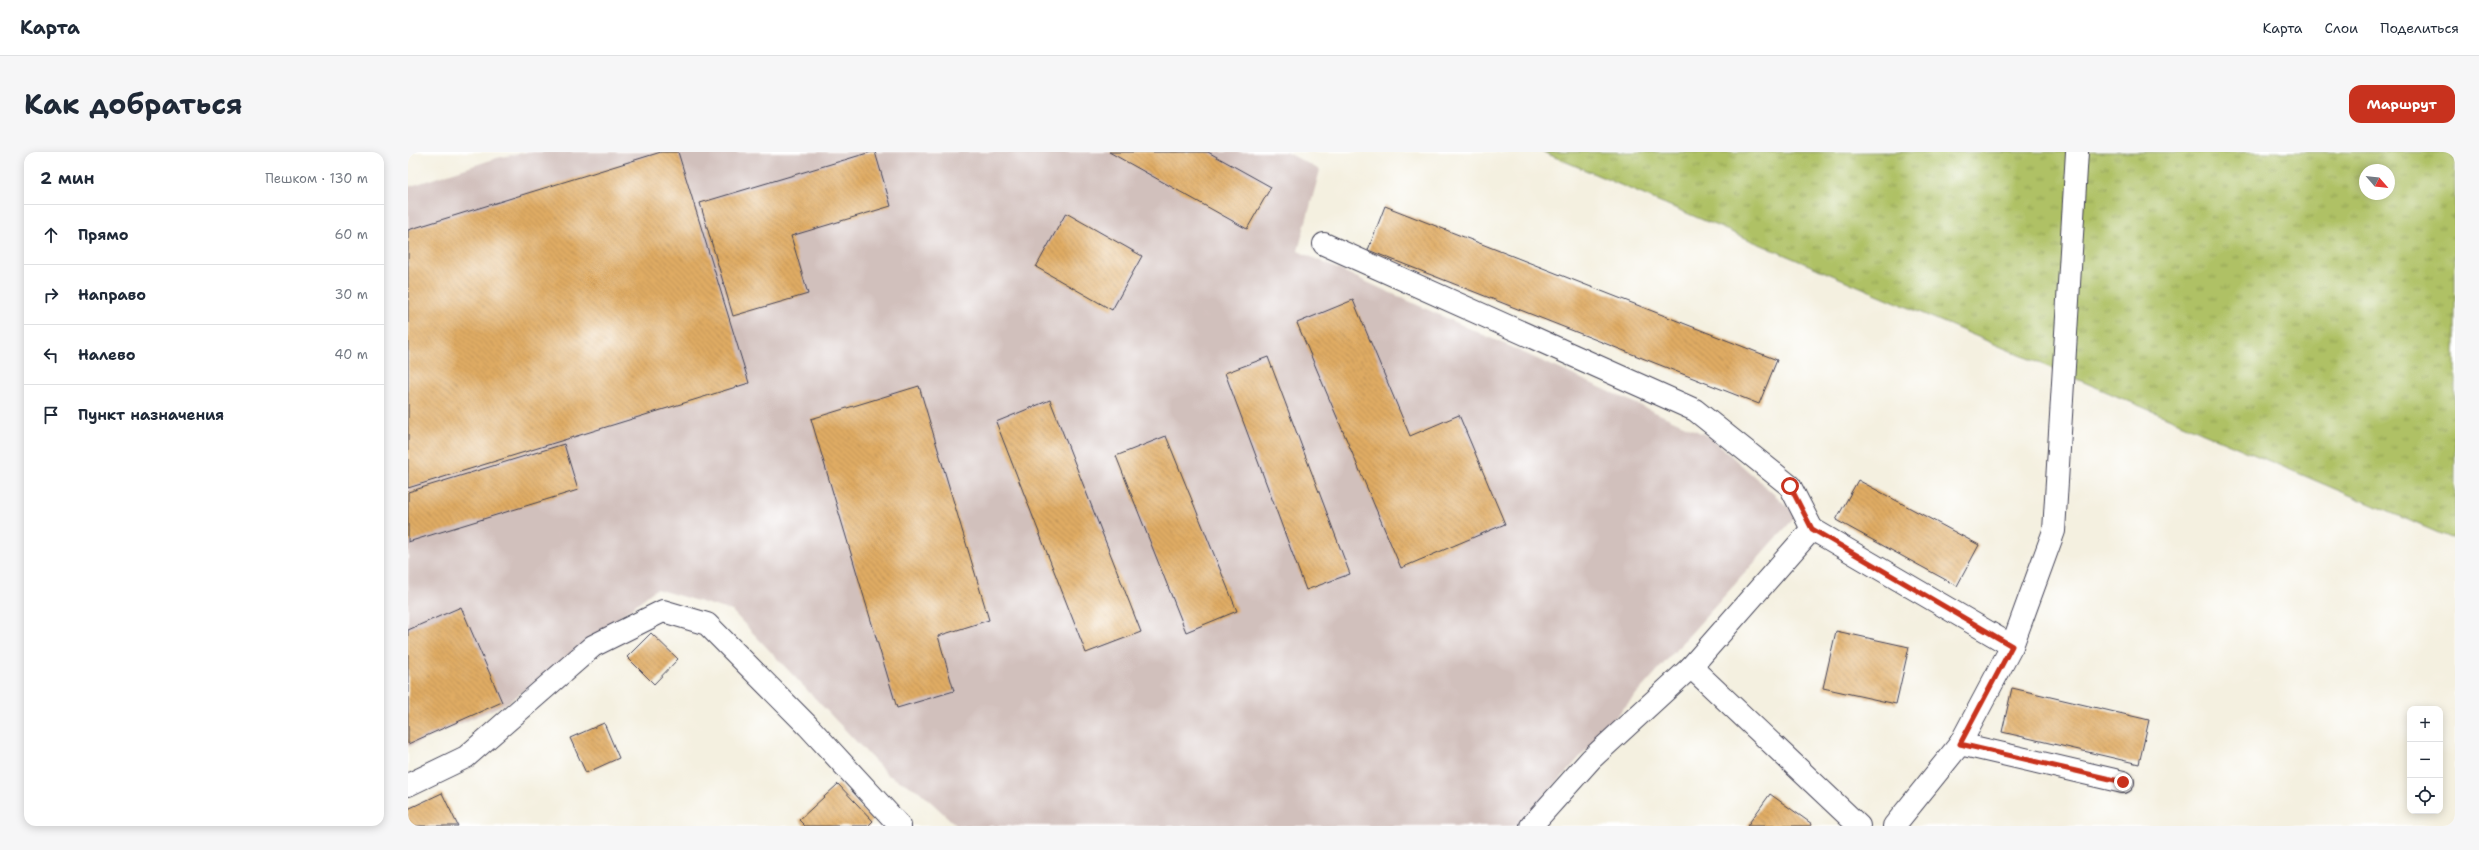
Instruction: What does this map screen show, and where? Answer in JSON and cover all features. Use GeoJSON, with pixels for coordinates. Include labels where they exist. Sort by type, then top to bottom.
{"type":"FeatureCollection","features":[{"type":"Feature","properties":{"kind":"street"},"geometry":{"type":"LineString","coordinates":[[1894,826],[1960,744],[2012,646],[2054,531],[2077,152]]}},
{"type":"Feature","properties":{"kind":"street"},"geometry":{"type":"LineString","coordinates":[[1324,244],[1695,410],[1790,486],[1812,529],[2012,646]]}},
{"type":"Feature","properties":{"kind":"street"},"geometry":{"type":"LineString","coordinates":[[1531,826],[1591,759],[1691,667],[1812,529]]}},
{"type":"Feature","properties":{"kind":"street"},"geometry":{"type":"LineString","coordinates":[[408,785],[466,757],[593,646],[663,611],[707,624],[808,726],[900,826]]}},
{"type":"Feature","properties":{"kind":"street"},"geometry":{"type":"LineString","coordinates":[[1691,667],[1859,826]]}},
{"type":"Feature","properties":{"kind":"street"},"geometry":{"type":"LineString","coordinates":[[1960,744],[2123,782]]}},
{"type":"Feature","properties":{"kind":"shaded area"},"geometry":{"type":"Polygon","coordinates":[[[527,152],[1286,152],[1320,170],[1298,251],[1710,437],[1797,515],[1518,826],[957,826],[919,791],[888,775],[732,611],[656,589],[509,702],[408,747],[408,187],[497,158],[527,152]]]}},
{"type":"Feature","properties":{"kind":"green space"},"geometry":{"type":"Polygon","coordinates":[[[1543,152],[2455,152],[2455,540],[1543,152]]]}},
{"type":"Feature","properties":{"kind":"building"},"geometry":{"type":"Polygon","coordinates":[[[661,152],[678,152],[749,383],[408,488],[408,230],[661,152]]]}},
{"type":"Feature","properties":{"kind":"building"},"geometry":{"type":"Polygon","coordinates":[[[875,152],[891,206],[791,236],[808,294],[733,316],[700,203],[875,152]]]}},
{"type":"Feature","properties":{"kind":"building"},"geometry":{"type":"Polygon","coordinates":[[[1109,152],[1208,152],[1271,187],[1247,229],[1109,152]]]}},
{"type":"Feature","properties":{"kind":"building"},"geometry":{"type":"Polygon","coordinates":[[[1385,206],[1777,360],[1759,404],[1368,250],[1385,206]]]}},
{"type":"Feature","properties":{"kind":"building"},"geometry":{"type":"Polygon","coordinates":[[[1066,213],[1142,256],[1112,310],[1036,267],[1066,213]]]}},
{"type":"Feature","properties":{"kind":"building"},"geometry":{"type":"Polygon","coordinates":[[[1353,300],[1410,436],[1459,415],[1505,524],[1401,568],[1297,323],[1353,300]]]}},
{"type":"Feature","properties":{"kind":"building"},"geometry":{"type":"Polygon","coordinates":[[[1268,357],[1350,574],[1306,590],[1225,373],[1268,357]]]}},
{"type":"Feature","properties":{"kind":"building"},"geometry":{"type":"Polygon","coordinates":[[[919,386],[989,620],[938,636],[954,691],[897,708],[811,419],[919,386]]]}},
{"type":"Feature","properties":{"kind":"building"},"geometry":{"type":"Polygon","coordinates":[[[1050,400],[1141,632],[1086,653],[996,422],[1050,400]]]}},
{"type":"Feature","properties":{"kind":"building"},"geometry":{"type":"Polygon","coordinates":[[[1166,436],[1237,611],[1186,632],[1116,456],[1166,436]]]}},
{"type":"Feature","properties":{"kind":"building"},"geometry":{"type":"Polygon","coordinates":[[[564,444],[578,490],[408,542],[408,492],[564,444]]]}},
{"type":"Feature","properties":{"kind":"building"},"geometry":{"type":"Polygon","coordinates":[[[1858,480],[1979,545],[1957,586],[1836,520],[1858,480]]]}},
{"type":"Feature","properties":{"kind":"building"},"geometry":{"type":"Polygon","coordinates":[[[461,607],[502,702],[408,744],[408,630],[461,607]]]}},
{"type":"Feature","properties":{"kind":"building"},"geometry":{"type":"Polygon","coordinates":[[[1836,631],[1909,647],[1896,704],[1823,688],[1836,631]]]}},
{"type":"Feature","properties":{"kind":"building"},"geometry":{"type":"Polygon","coordinates":[[[651,633],[678,659],[654,684],[627,657],[651,633]]]}},
{"type":"Feature","properties":{"kind":"building"},"geometry":{"type":"Polygon","coordinates":[[[2012,688],[2149,720],[2139,764],[2002,732],[2012,688]]]}},
{"type":"Feature","properties":{"kind":"building"},"geometry":{"type":"Polygon","coordinates":[[[604,723],[619,758],[586,773],[570,738],[604,723]]]}},
{"type":"Feature","properties":{"kind":"building"},"geometry":{"type":"Polygon","coordinates":[[[838,784],[873,821],[868,826],[805,826],[799,820],[838,784]]]}},
{"type":"Feature","properties":{"kind":"building"},"geometry":{"type":"Polygon","coordinates":[[[442,793],[458,826],[408,826],[408,809],[442,793]]]}},
{"type":"Feature","properties":{"kind":"building"},"geometry":{"type":"Polygon","coordinates":[[[1770,794],[1812,824],[1811,826],[1747,826],[1770,794]]]}},
{"type":"Feature","properties":{"kind":"route"},"geometry":{"type":"LineString","coordinates":[[1790,486],[1812,529],[1918,589],[2012,646],[1960,744],[2123,782]]}}]}
